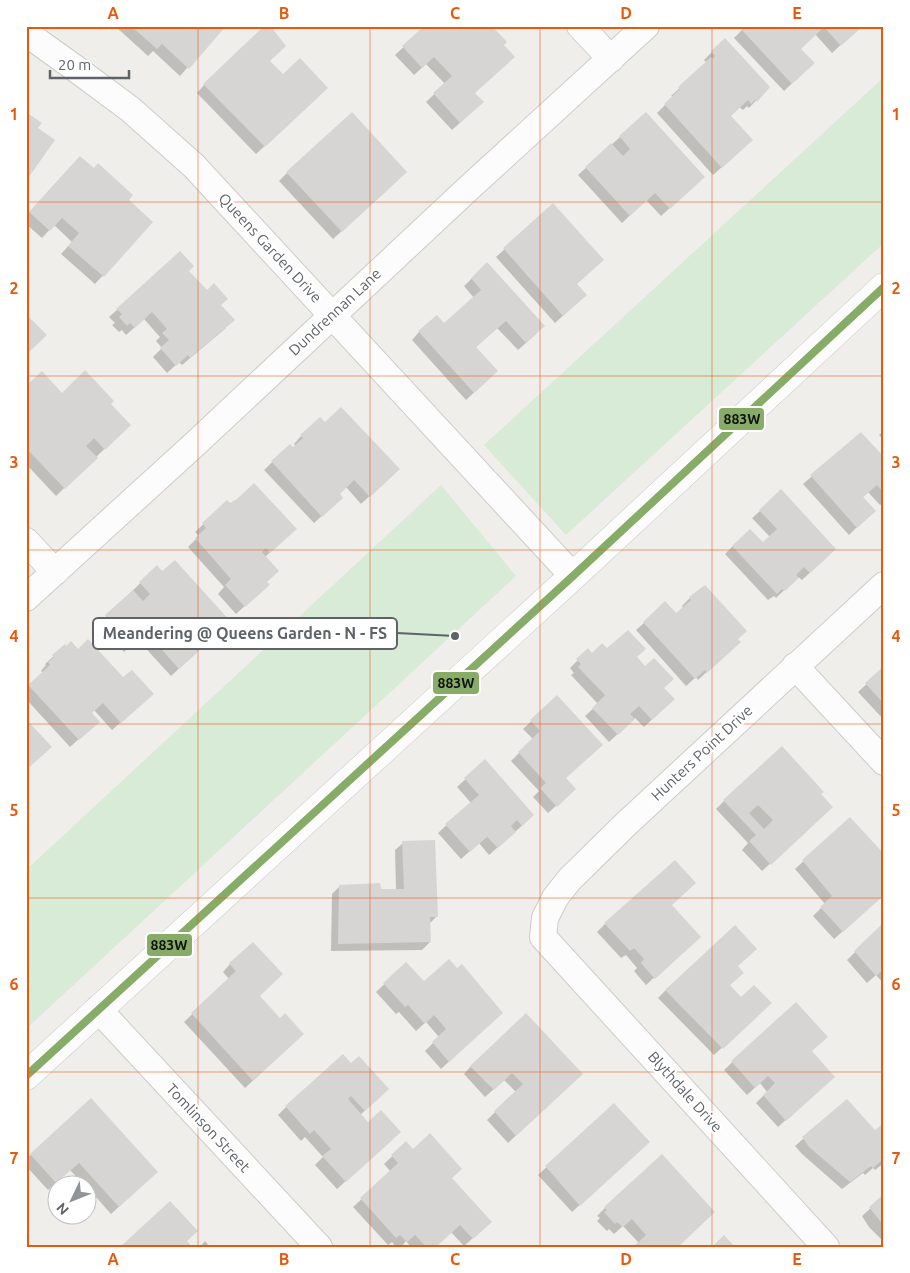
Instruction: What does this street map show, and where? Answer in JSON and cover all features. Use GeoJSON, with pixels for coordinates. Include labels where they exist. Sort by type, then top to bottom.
{"type":"FeatureCollection","features":[{"type":"Feature","properties":{"kind":"street"},"geometry":{"type":"LineString","coordinates":[[580,26],[611,59]]}},
{"type":"Feature","properties":{"kind":"street","name":"Dundrennan Lane"},"geometry":{"type":"LineString","coordinates":[[26,598],[646,26]]}},
{"type":"Feature","properties":{"kind":"street","name":"Queens Garden Drive"},"geometry":{"type":"LineString","coordinates":[[26,34],[130,109],[194,166],[573,576]]}},
{"type":"Feature","properties":{"kind":"street"},"geometry":{"type":"LineString","coordinates":[[26,1076],[573,576],[884,287]]}},
{"type":"Feature","properties":{"kind":"street"},"geometry":{"type":"LineString","coordinates":[[26,541],[55,572]]}},
{"type":"Feature","properties":{"kind":"street","name":"Hunters Point Drive"},"geometry":{"type":"LineString","coordinates":[[544,937],[545,918],[555,898],[569,880],[626,824],[884,585]]}},
{"type":"Feature","properties":{"kind":"street"},"geometry":{"type":"LineString","coordinates":[[795,666],[884,762]]}},
{"type":"Feature","properties":{"kind":"street","name":"Blythdale Drive"},"geometry":{"type":"LineString","coordinates":[[544,937],[826,1247]]}},
{"type":"Feature","properties":{"kind":"street","name":"Tomlinson Street"},"geometry":{"type":"LineString","coordinates":[[98,1009],[319,1247]]}},
{"type":"Feature","properties":{"kind":"green space"},"geometry":{"type":"Polygon","coordinates":[[[884,77],[884,243],[566,535],[484,445],[884,77]]]}},
{"type":"Feature","properties":{"kind":"green space"},"geometry":{"type":"Polygon","coordinates":[[[441,485],[516,576],[26,1029],[26,870],[441,485]]]}},
{"type":"Feature","properties":{"kind":"building"},"geometry":{"type":"Polygon","coordinates":[[[131,26],[226,26],[189,69],[162,44],[157,49],[131,26]]]}},
{"type":"Feature","properties":{"kind":"building"},"geometry":{"type":"Polygon","coordinates":[[[264,26],[267,26],[270,30],[272,28],[286,46],[270,61],[283,74],[300,58],[328,88],[265,147],[203,84],[264,26]]]}},
{"type":"Feature","properties":{"kind":"building"},"geometry":{"type":"Polygon","coordinates":[[[424,26],[492,26],[507,42],[504,45],[515,57],[475,93],[484,102],[460,123],[433,93],[452,76],[434,57],[422,68],[402,46],[424,26]]]}},
{"type":"Feature","properties":{"kind":"building"},"geometry":{"type":"Polygon","coordinates":[[[744,26],[863,26],[841,46],[824,27],[801,49],[815,63],[792,84],[741,29],[744,26]]]}},
{"type":"Feature","properties":{"kind":"building"},"geometry":{"type":"Polygon","coordinates":[[[725,38],[770,87],[757,102],[756,99],[751,104],[748,100],[731,116],[753,140],[722,168],[664,104],[680,89],[678,87],[711,57],[713,59],[715,56],[711,51],[725,38]]]}},
{"type":"Feature","properties":{"kind":"building"},"geometry":{"type":"Polygon","coordinates":[[[26,112],[42,123],[38,128],[55,140],[26,181],[26,112]]]}},
{"type":"Feature","properties":{"kind":"building"},"geometry":{"type":"Polygon","coordinates":[[[352,112],[407,172],[342,232],[286,172],[352,112]]]}},
{"type":"Feature","properties":{"kind":"building"},"geometry":{"type":"Polygon","coordinates":[[[646,112],[705,177],[670,209],[655,193],[630,216],[585,167],[611,143],[623,156],[630,149],[619,136],[646,112]]]}},
{"type":"Feature","properties":{"kind":"building"},"geometry":{"type":"Polygon","coordinates":[[[80,156],[94,168],[98,163],[133,195],[129,200],[153,222],[104,277],[68,246],[79,233],[62,218],[50,231],[29,212],[80,156]]]}},
{"type":"Feature","properties":{"kind":"building"},"geometry":{"type":"Polygon","coordinates":[[[553,203],[604,260],[577,284],[587,295],[563,316],[503,248],[553,203]]]}},
{"type":"Feature","properties":{"kind":"building"},"geometry":{"type":"Polygon","coordinates":[[[180,251],[194,266],[189,271],[207,290],[214,283],[228,299],[221,305],[235,320],[190,358],[188,355],[176,366],[160,348],[169,340],[162,333],[167,329],[152,312],[135,328],[130,323],[127,326],[119,317],[122,314],[116,309],[180,251]]]}},
{"type":"Feature","properties":{"kind":"building"},"geometry":{"type":"Polygon","coordinates":[[[487,262],[545,326],[526,343],[506,321],[476,347],[498,371],[474,393],[418,331],[437,315],[444,323],[481,290],[471,278],[487,262]]]}},
{"type":"Feature","properties":{"kind":"building"},"geometry":{"type":"Polygon","coordinates":[[[26,314],[47,335],[26,355],[26,314]]]}},
{"type":"Feature","properties":{"kind":"building"},"geometry":{"type":"Polygon","coordinates":[[[85,370],[114,401],[111,404],[131,425],[105,450],[94,438],[86,446],[98,458],[65,489],[26,448],[26,386],[42,371],[62,393],[85,370]]]}},
{"type":"Feature","properties":{"kind":"building"},"geometry":{"type":"Polygon","coordinates":[[[341,407],[400,469],[370,497],[354,480],[340,494],[343,498],[322,517],[271,461],[290,444],[293,447],[303,438],[300,435],[320,417],[325,422],[341,407]]]}},
{"type":"Feature","properties":{"kind":"building"},"geometry":{"type":"Polygon","coordinates":[[[861,432],[884,457],[884,493],[877,485],[863,497],[876,511],[857,528],[810,475],[861,432]]]}},
{"type":"Feature","properties":{"kind":"building"},"geometry":{"type":"Polygon","coordinates":[[[254,483],[297,529],[270,553],[266,548],[262,552],[279,571],[267,582],[270,585],[245,607],[225,585],[231,579],[195,538],[206,528],[202,523],[227,500],[230,503],[237,499],[254,483]]]}},
{"type":"Feature","properties":{"kind":"building"},"geometry":{"type":"Polygon","coordinates":[[[781,489],[836,549],[810,573],[804,567],[796,575],[799,578],[785,591],[782,589],[777,594],[732,546],[750,529],[763,542],[777,529],[759,510],[781,489]]]}},
{"type":"Feature","properties":{"kind":"building"},"geometry":{"type":"Polygon","coordinates":[[[175,560],[231,622],[179,669],[147,633],[133,646],[105,615],[133,590],[143,601],[150,594],[139,582],[157,565],[162,571],[175,560]]]}},
{"type":"Feature","properties":{"kind":"building"},"geometry":{"type":"Polygon","coordinates":[[[705,585],[747,631],[738,639],[741,642],[707,673],[705,670],[695,679],[643,622],[665,601],[676,613],[691,600],[689,597],[705,585]]]}},
{"type":"Feature","properties":{"kind":"building"},"geometry":{"type":"Polygon","coordinates":[[[628,630],[646,649],[637,657],[645,666],[654,658],[674,679],[664,688],[675,699],[652,720],[639,706],[630,714],[635,719],[618,735],[592,708],[605,695],[578,667],[581,664],[576,659],[588,648],[592,653],[602,643],[607,648],[628,630]]]}},
{"type":"Feature","properties":{"kind":"building"},"geometry":{"type":"Polygon","coordinates":[[[88,639],[123,677],[132,670],[154,694],[121,723],[103,703],[92,713],[100,722],[79,740],[28,685],[50,665],[48,662],[54,657],[52,655],[65,644],[66,646],[71,641],[78,649],[88,639]]]}},
{"type":"Feature","properties":{"kind":"building"},"geometry":{"type":"Polygon","coordinates":[[[884,666],[884,704],[865,683],[884,666]]]}},
{"type":"Feature","properties":{"kind":"building"},"geometry":{"type":"Polygon","coordinates":[[[557,695],[603,745],[566,778],[576,789],[557,807],[540,788],[546,783],[518,752],[540,731],[530,720],[557,695]]]}},
{"type":"Feature","properties":{"kind":"building"},"geometry":{"type":"Polygon","coordinates":[[[26,719],[52,747],[26,770],[26,719]]]}},
{"type":"Feature","properties":{"kind":"building"},"geometry":{"type":"Polygon","coordinates":[[[782,746],[824,792],[821,794],[833,807],[771,865],[749,841],[756,835],[723,800],[782,746]],[[758,805],[749,813],[764,829],[773,820],[758,805]]]}},
{"type":"Feature","properties":{"kind":"building"},"geometry":{"type":"Polygon","coordinates":[[[485,759],[534,815],[522,826],[517,820],[511,826],[516,832],[498,848],[487,837],[470,852],[445,824],[479,795],[464,778],[485,759]]]}},
{"type":"Feature","properties":{"kind":"building"},"geometry":{"type":"Polygon","coordinates":[[[850,817],[884,854],[884,895],[843,932],[820,907],[832,896],[802,860],[850,817]]]}},
{"type":"Feature","properties":{"kind":"building"},"geometry":{"type":"Polygon","coordinates":[[[435,840],[438,917],[430,917],[431,942],[338,944],[339,885],[380,883],[381,889],[404,889],[402,841],[435,840]]]}},
{"type":"Feature","properties":{"kind":"building"},"geometry":{"type":"Polygon","coordinates":[[[675,860],[696,883],[672,905],[701,937],[655,979],[641,963],[644,959],[634,948],[630,951],[604,923],[675,860]]]}},
{"type":"Feature","properties":{"kind":"building"},"geometry":{"type":"Polygon","coordinates":[[[884,922],[884,969],[876,976],[854,951],[884,922]]]}},
{"type":"Feature","properties":{"kind":"building"},"geometry":{"type":"Polygon","coordinates":[[[735,925],[757,949],[738,966],[744,973],[730,985],[741,997],[754,985],[772,1003],[723,1049],[665,990],[735,925]]]}},
{"type":"Feature","properties":{"kind":"building"},"geometry":{"type":"Polygon","coordinates":[[[253,942],[283,974],[260,996],[280,1018],[285,1013],[304,1034],[253,1081],[191,1013],[236,971],[229,963],[253,942]]]}},
{"type":"Feature","properties":{"kind":"building"},"geometry":{"type":"Polygon","coordinates":[[[449,959],[457,968],[462,964],[503,1013],[449,1062],[432,1042],[446,1029],[434,1015],[425,1024],[408,1005],[405,1007],[383,983],[406,962],[424,981],[449,959]]]}},
{"type":"Feature","properties":{"kind":"building"},"geometry":{"type":"Polygon","coordinates":[[[796,1002],[828,1037],[812,1051],[835,1077],[786,1121],[763,1095],[775,1083],[768,1076],[755,1088],[731,1061],[796,1002]]]}},
{"type":"Feature","properties":{"kind":"building"},"geometry":{"type":"Polygon","coordinates":[[[526,1013],[583,1074],[516,1136],[494,1111],[523,1084],[512,1073],[494,1090],[470,1066],[526,1013]]]}},
{"type":"Feature","properties":{"kind":"building"},"geometry":{"type":"Polygon","coordinates":[[[343,1054],[351,1063],[359,1056],[389,1089],[365,1111],[351,1096],[348,1099],[368,1122],[381,1110],[401,1132],[346,1182],[322,1156],[331,1149],[314,1130],[310,1134],[285,1106],[343,1054]]]}},
{"type":"Feature","properties":{"kind":"building"},"geometry":{"type":"Polygon","coordinates":[[[91,1098],[158,1172],[119,1207],[98,1184],[98,1176],[91,1176],[79,1163],[64,1176],[50,1176],[30,1154],[91,1098]]]}},
{"type":"Feature","properties":{"kind":"building"},"geometry":{"type":"Polygon","coordinates":[[[847,1099],[875,1130],[884,1123],[884,1164],[881,1161],[873,1168],[871,1166],[850,1182],[809,1147],[802,1137],[847,1099]]]}},
{"type":"Feature","properties":{"kind":"building"},"geometry":{"type":"Polygon","coordinates":[[[614,1103],[650,1142],[580,1206],[545,1166],[614,1103]]]}},
{"type":"Feature","properties":{"kind":"building"},"geometry":{"type":"Polygon","coordinates":[[[430,1133],[462,1169],[452,1178],[492,1222],[473,1239],[460,1225],[436,1247],[426,1247],[415,1235],[407,1242],[400,1235],[396,1238],[360,1198],[398,1163],[391,1155],[406,1141],[413,1149],[430,1133]]]}},
{"type":"Feature","properties":{"kind":"building"},"geometry":{"type":"Polygon","coordinates":[[[662,1154],[715,1212],[678,1247],[633,1247],[646,1235],[632,1219],[623,1227],[617,1222],[615,1224],[604,1212],[607,1210],[604,1207],[662,1154]]]}},
{"type":"Feature","properties":{"kind":"building"},"geometry":{"type":"Polygon","coordinates":[[[884,1194],[884,1226],[869,1207],[884,1194]]]}},
{"type":"Feature","properties":{"kind":"building"},"geometry":{"type":"Polygon","coordinates":[[[170,1201],[198,1231],[187,1241],[192,1247],[120,1247],[170,1201]]]}},
{"type":"Feature","properties":{"kind":"building"},"geometry":{"type":"Polygon","coordinates":[[[724,1235],[735,1247],[712,1247],[724,1235]]]}},
{"type":"Feature","properties":{"kind":"transit line","name":"883W"},"geometry":{"type":"LineString","coordinates":[[26,1076],[573,576],[884,287]]}},
{"type":"Feature","properties":{"kind":"place","name":"Meandering @ Queens Garden - N - FS"},"geometry":{"type":"Point","coordinates":[455,636]}}]}
